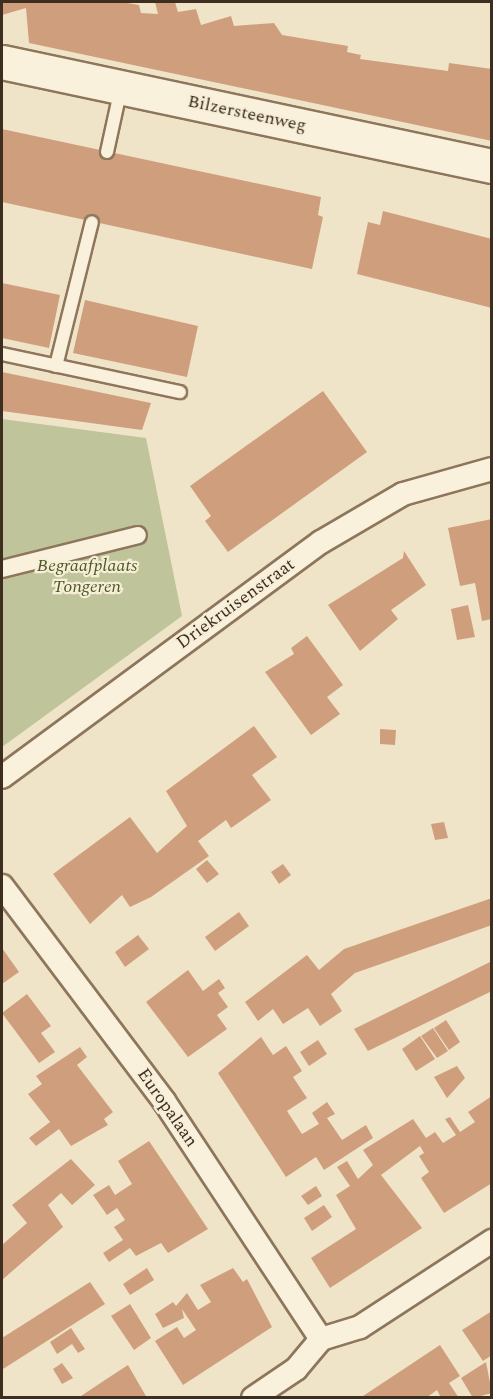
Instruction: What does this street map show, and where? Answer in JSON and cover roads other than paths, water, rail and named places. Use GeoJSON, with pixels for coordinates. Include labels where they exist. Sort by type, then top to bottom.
{"type":"FeatureCollection","features":[{"type":"Feature","properties":{"kind":"main road","name":"Bilzersteenweg"},"geometry":{"type":"LineString","coordinates":[[2,62],[492,166]]}},
{"type":"Feature","properties":{"kind":"street","name":"Driekruisenstraat"},"geometry":{"type":"LineString","coordinates":[[2,777],[321,542],[403,494],[492,469]]}},
{"type":"Feature","properties":{"kind":"street"},"geometry":{"type":"LineString","coordinates":[[2,569],[138,535]]}},
{"type":"Feature","properties":{"kind":"street","name":"Europalaan"},"geometry":{"type":"LineString","coordinates":[[2,886],[164,1101],[321,1339]]}},
{"type":"Feature","properties":{"kind":"street"},"geometry":{"type":"LineString","coordinates":[[253,1398],[296,1369],[321,1339],[360,1327],[492,1241]]}},
{"type":"Feature","properties":{"kind":"lane"},"geometry":{"type":"LineString","coordinates":[[107,152],[121,87]]}},
{"type":"Feature","properties":{"kind":"lane"},"geometry":{"type":"LineString","coordinates":[[56,366],[92,222]]}},
{"type":"Feature","properties":{"kind":"lane"},"geometry":{"type":"LineString","coordinates":[[2,354],[180,392]]}},
{"type":"Feature","properties":{"kind":"park label","name":"Begraafplaats Tongeren"},"geometry":{"type":"Point","coordinates":[87,577]}}]}
